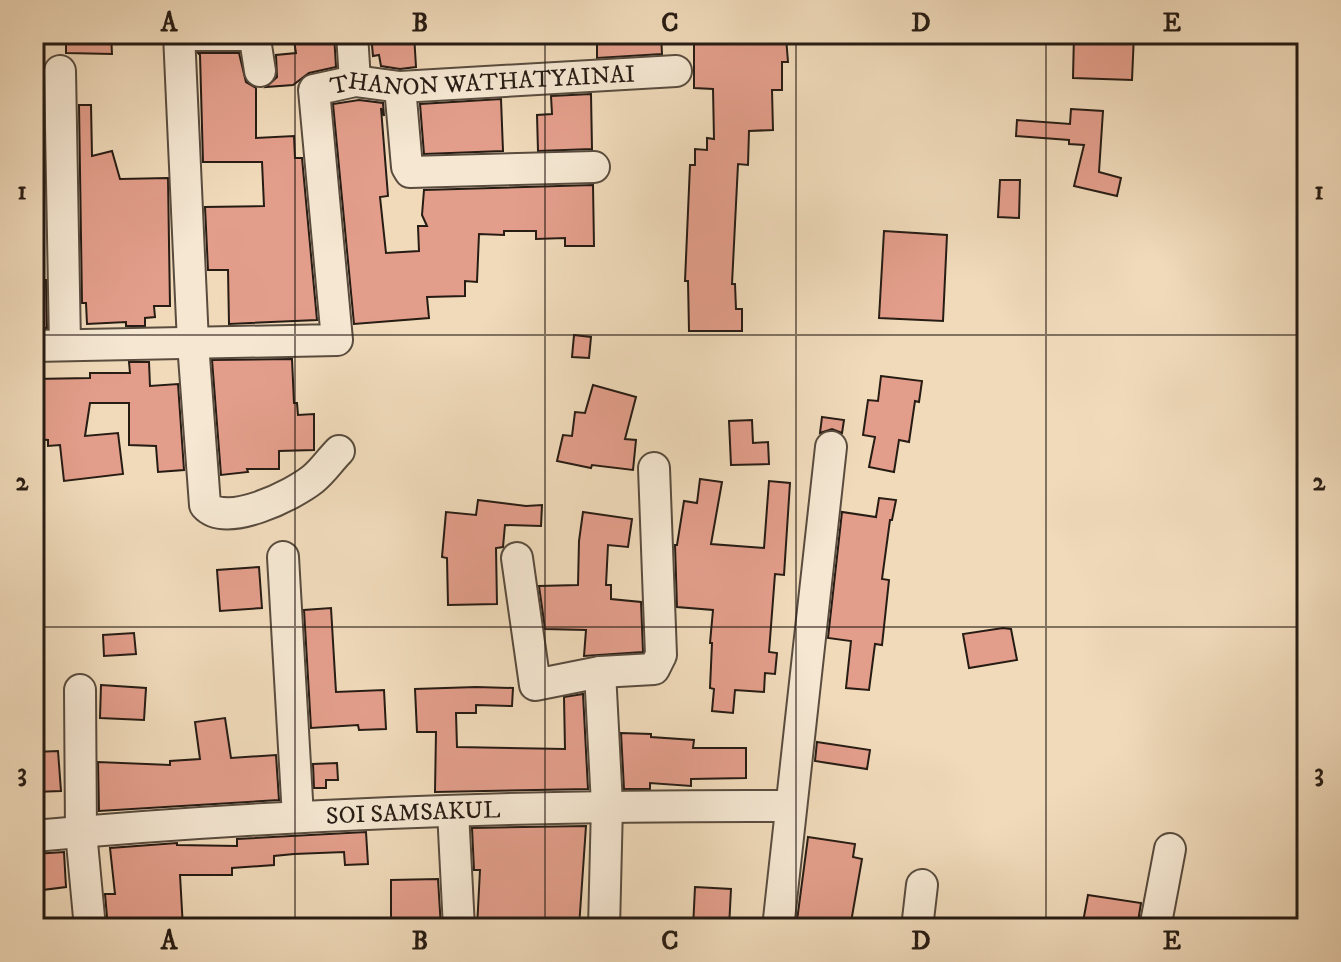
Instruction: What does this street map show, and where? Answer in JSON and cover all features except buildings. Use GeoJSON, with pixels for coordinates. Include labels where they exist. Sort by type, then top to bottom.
{"type":"FeatureCollection","features":[{"type":"Feature","properties":{"kind":"street"},"geometry":{"type":"LineString","coordinates":[[352,34],[355,81]]}},
{"type":"Feature","properties":{"kind":"street"},"geometry":{"type":"LineString","coordinates":[[260,71],[255,39],[250,35],[179,35],[193,343],[205,505],[215,512],[231,513],[273,504],[315,477],[339,451]]}},
{"type":"Feature","properties":{"kind":"street"},"geometry":{"type":"LineString","coordinates":[[60,71],[65,345]]}},
{"type":"Feature","properties":{"kind":"street","name":"THANON WATHATYAINAI"},"geometry":{"type":"LineString","coordinates":[[34,346],[337,340],[314,90],[355,81],[400,87],[676,71]]}},
{"type":"Feature","properties":{"kind":"street"},"geometry":{"type":"LineString","coordinates":[[400,87],[410,172],[594,167]]}},
{"type":"Feature","properties":{"kind":"street"},"geometry":{"type":"LineString","coordinates":[[778,928],[831,447]]}},
{"type":"Feature","properties":{"kind":"street"},"geometry":{"type":"LineString","coordinates":[[517,558],[535,685],[600,672],[654,669],[661,655],[654,468]]}},
{"type":"Feature","properties":{"kind":"street"},"geometry":{"type":"LineString","coordinates":[[283,557],[298,817]]}},
{"type":"Feature","properties":{"kind":"street"},"geometry":{"type":"LineString","coordinates":[[600,672],[607,805],[604,928]]}},
{"type":"Feature","properties":{"kind":"street"},"geometry":{"type":"LineString","coordinates":[[80,690],[81,832],[90,928]]}},
{"type":"Feature","properties":{"kind":"street","name":"SOI SAMSAKUL"},"geometry":{"type":"LineString","coordinates":[[34,836],[298,817],[607,805],[791,806]]}},
{"type":"Feature","properties":{"kind":"street"},"geometry":{"type":"LineString","coordinates":[[453,811],[459,928]]}},
{"type":"Feature","properties":{"kind":"street"},"geometry":{"type":"LineString","coordinates":[[1155,928],[1170,849]]}},
{"type":"Feature","properties":{"kind":"street"},"geometry":{"type":"LineString","coordinates":[[917,928],[922,885]]}}]}
